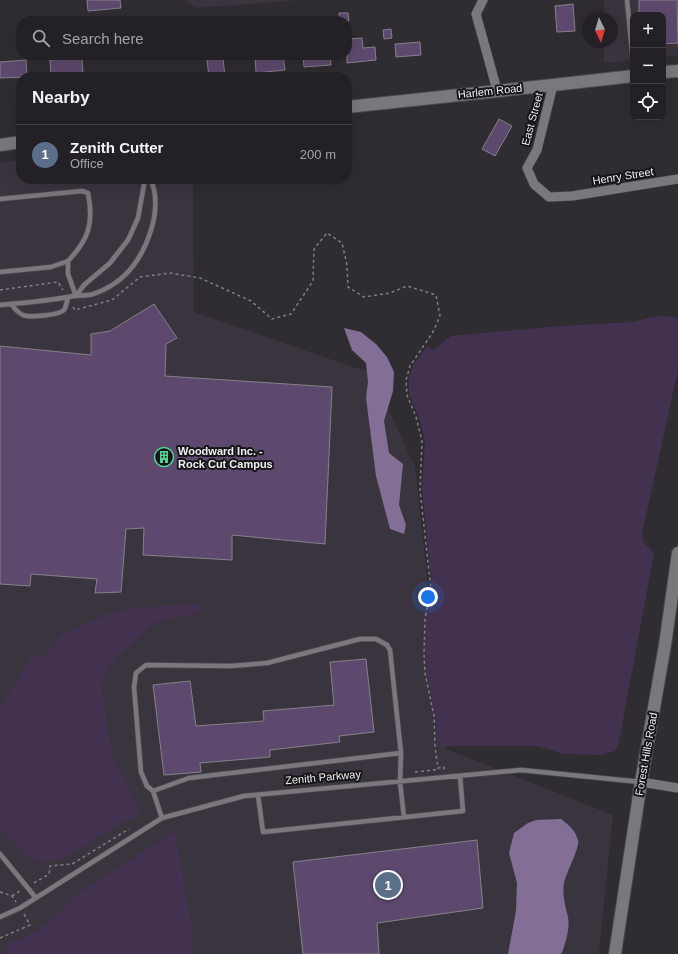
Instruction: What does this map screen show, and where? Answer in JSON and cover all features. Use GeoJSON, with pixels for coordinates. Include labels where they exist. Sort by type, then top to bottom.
{"type":"FeatureCollection","features":[{"type":"Feature","properties":{"kind":"street"},"geometry":{"type":"LineString","coordinates":[[483,0],[476,14],[497,90]]}},
{"type":"Feature","properties":{"kind":"street"},"geometry":{"type":"LineString","coordinates":[[666,72],[678,71]]}},
{"type":"Feature","properties":{"kind":"street","name":"Harlem Road"},"geometry":{"type":"LineString","coordinates":[[352,106],[630,76]]}},
{"type":"Feature","properties":{"kind":"street","name":"East Street"},"geometry":{"type":"LineString","coordinates":[[553,85],[537,150],[527,168],[534,184],[549,197],[572,196]]}},
{"type":"Feature","properties":{"kind":"street"},"geometry":{"type":"LineString","coordinates":[[0,145],[16,143]]}},
{"type":"Feature","properties":{"kind":"street","name":"Henry Street"},"geometry":{"type":"LineString","coordinates":[[572,196],[678,179]]}},
{"type":"Feature","properties":{"kind":"street","name":"Forest Hills Road"},"geometry":{"type":"LineString","coordinates":[[615,954],[678,553]]}},
{"type":"Feature","properties":{"kind":"street","name":"Zenith Parkway"},"geometry":{"type":"LineString","coordinates":[[641,782],[678,788]]}},
{"type":"Feature","properties":{"kind":"lane"},"geometry":{"type":"LineString","coordinates":[[628,0],[632,48]]}},
{"type":"Feature","properties":{"kind":"lane"},"geometry":{"type":"LineString","coordinates":[[76,296],[84,285],[110,264],[128,240],[138,218],[144,184]]}},
{"type":"Feature","properties":{"kind":"lane"},"geometry":{"type":"LineString","coordinates":[[0,305],[90,295],[120,280],[136,263],[148,241],[154,216],[155,199],[153,184]]}},
{"type":"Feature","properties":{"kind":"lane"},"geometry":{"type":"LineString","coordinates":[[0,199],[82,191],[88,194],[91,209],[89,228],[80,248],[68,261],[51,267],[0,272]]}},
{"type":"Feature","properties":{"kind":"lane"},"geometry":{"type":"LineString","coordinates":[[68,261],[68,274],[76,296]]}},
{"type":"Feature","properties":{"kind":"lane"},"geometry":{"type":"LineString","coordinates":[[11,304],[24,316],[31,317],[58,313],[64,310],[68,298]]}},
{"type":"Feature","properties":{"kind":"lane"},"geometry":{"type":"LineString","coordinates":[[162,818],[153,791],[147,786],[141,772],[134,687],[136,673],[146,665],[231,666],[267,663],[360,639],[376,639],[387,645],[390,650],[401,753],[400,782],[404,817]]}},
{"type":"Feature","properties":{"kind":"lane"},"geometry":{"type":"LineString","coordinates":[[153,791],[189,778],[401,753]]}},
{"type":"Feature","properties":{"kind":"lane","name":"Zenith Parkway"},"geometry":{"type":"LineString","coordinates":[[0,917],[20,908],[162,818],[244,796],[521,770],[641,782]]}},
{"type":"Feature","properties":{"kind":"lane"},"geometry":{"type":"LineString","coordinates":[[258,795],[263,832],[463,812],[460,776]]}},
{"type":"Feature","properties":{"kind":"lane"},"geometry":{"type":"LineString","coordinates":[[0,854],[36,898]]}},
{"type":"Feature","properties":{"kind":"path"},"geometry":{"type":"LineString","coordinates":[[0,290],[58,282],[75,310],[112,300],[140,277],[170,273],[200,278],[251,301],[272,319],[291,314],[313,281],[314,249],[327,233],[342,243],[347,265],[348,287],[364,296],[390,293],[407,286],[436,295],[440,316],[433,332],[410,366],[406,380],[407,395],[416,417],[422,441],[420,490],[430,590],[425,618],[424,653],[425,673],[434,716],[435,746],[438,768]]}},
{"type":"Feature","properties":{"kind":"path"},"geometry":{"type":"LineString","coordinates":[[401,774],[434,770],[444,767],[445,777]]}},
{"type":"Feature","properties":{"kind":"path"},"geometry":{"type":"LineString","coordinates":[[31,885],[49,874],[50,866],[72,864],[133,828]]}},
{"type":"Feature","properties":{"kind":"path"},"geometry":{"type":"LineString","coordinates":[[12,896],[25,889]]}},
{"type":"Feature","properties":{"kind":"shaded area"},"geometry":{"type":"Polygon","coordinates":[[[186,0],[301,0],[195,8],[186,0]]]}},
{"type":"Feature","properties":{"kind":"shaded area"},"geometry":{"type":"Polygon","coordinates":[[[604,0],[678,0],[678,55],[666,57],[666,12],[630,12],[630,60],[604,63],[604,48],[618,48],[618,12],[604,12],[604,0]]]}},
{"type":"Feature","properties":{"kind":"shaded area"},"geometry":{"type":"Polygon","coordinates":[[[16,161],[16,184],[193,184],[194,312],[371,373],[415,467],[446,749],[613,815],[599,954],[0,954],[0,163],[16,161]]]}},
{"type":"Feature","properties":{"kind":"shaded area"},"geometry":{"type":"Polygon","coordinates":[[[659,316],[674,317],[678,320],[678,370],[642,534],[643,542],[654,553],[619,742],[615,751],[602,755],[564,754],[537,746],[439,746],[424,650],[425,618],[432,590],[422,489],[425,440],[420,421],[409,392],[409,377],[414,364],[427,346],[433,350],[451,336],[548,327],[631,322],[659,316]]]}},
{"type":"Feature","properties":{"kind":"shaded area"},"geometry":{"type":"Polygon","coordinates":[[[344,328],[361,332],[376,344],[387,357],[394,372],[393,391],[384,421],[389,453],[403,464],[399,505],[406,525],[404,534],[390,529],[376,476],[366,398],[368,382],[366,363],[352,350],[344,328]]]}},
{"type":"Feature","properties":{"kind":"shaded area"},"geometry":{"type":"Polygon","coordinates":[[[192,604],[204,607],[195,615],[176,617],[156,622],[119,656],[107,671],[101,686],[113,758],[123,774],[140,810],[134,818],[121,823],[68,856],[58,860],[49,860],[41,864],[28,858],[0,828],[0,708],[32,656],[44,657],[61,635],[115,611],[192,604]]]}},
{"type":"Feature","properties":{"kind":"shaded area"},"geometry":{"type":"Polygon","coordinates":[[[561,819],[569,826],[577,836],[578,840],[575,854],[563,887],[568,917],[568,930],[562,953],[508,954],[516,911],[517,883],[509,853],[514,833],[528,823],[536,820],[561,819]]]}},
{"type":"Feature","properties":{"kind":"shaded area"},"geometry":{"type":"Polygon","coordinates":[[[175,831],[194,940],[191,954],[7,954],[7,944],[36,932],[61,912],[77,894],[175,831]]]}},
{"type":"Feature","properties":{"kind":"building"},"geometry":{"type":"Polygon","coordinates":[[[87,0],[120,0],[121,8],[88,11],[87,0]]]}},
{"type":"Feature","properties":{"kind":"building"},"geometry":{"type":"Polygon","coordinates":[[[639,0],[677,0],[678,43],[666,44],[666,12],[639,12],[639,0]]]}},
{"type":"Feature","properties":{"kind":"building"},"geometry":{"type":"Polygon","coordinates":[[[573,4],[575,31],[557,32],[555,6],[573,4]]]}},
{"type":"Feature","properties":{"kind":"building"},"geometry":{"type":"Polygon","coordinates":[[[339,13],[348,13],[348,16],[339,16],[339,13]]]}},
{"type":"Feature","properties":{"kind":"building"},"geometry":{"type":"Polygon","coordinates":[[[391,29],[392,38],[384,39],[383,30],[391,29]]]}},
{"type":"Feature","properties":{"kind":"building"},"geometry":{"type":"Polygon","coordinates":[[[362,38],[363,48],[375,47],[376,60],[347,63],[347,60],[352,60],[352,39],[362,38]]]}},
{"type":"Feature","properties":{"kind":"building"},"geometry":{"type":"Polygon","coordinates":[[[420,42],[421,55],[396,57],[395,44],[420,42]]]}},
{"type":"Feature","properties":{"kind":"building"},"geometry":{"type":"Polygon","coordinates":[[[26,60],[27,72],[16,72],[16,77],[0,78],[0,62],[26,60]]]}},
{"type":"Feature","properties":{"kind":"building"},"geometry":{"type":"Polygon","coordinates":[[[50,60],[82,60],[83,72],[51,72],[50,60]]]}},
{"type":"Feature","properties":{"kind":"building"},"geometry":{"type":"Polygon","coordinates":[[[207,60],[223,60],[224,72],[208,72],[207,60]]]}},
{"type":"Feature","properties":{"kind":"building"},"geometry":{"type":"Polygon","coordinates":[[[255,60],[284,60],[285,70],[256,72],[255,60]]]}},
{"type":"Feature","properties":{"kind":"building"},"geometry":{"type":"Polygon","coordinates":[[[303,60],[330,60],[331,65],[304,67],[303,60]]]}},
{"type":"Feature","properties":{"kind":"building"},"geometry":{"type":"Polygon","coordinates":[[[499,119],[512,126],[495,156],[482,149],[499,119]]]}},
{"type":"Feature","properties":{"kind":"building","name":"Woodward Inc. - Rock Cut Campus"},"geometry":{"type":"Polygon","coordinates":[[[154,304],[177,338],[166,344],[165,376],[332,387],[325,544],[232,535],[232,560],[143,555],[144,528],[126,529],[121,592],[95,593],[97,579],[31,574],[30,586],[0,584],[0,346],[91,355],[91,334],[110,331],[154,304]]]}},
{"type":"Feature","properties":{"kind":"building"},"geometry":{"type":"Polygon","coordinates":[[[366,659],[374,732],[339,736],[340,742],[270,750],[270,757],[200,763],[201,772],[164,775],[153,685],[190,681],[196,726],[264,721],[263,711],[334,705],[330,662],[366,659]]]}},
{"type":"Feature","properties":{"kind":"building"},"geometry":{"type":"Polygon","coordinates":[[[477,840],[483,908],[377,923],[379,954],[303,954],[293,862],[477,840]]]}},
{"type":"Feature","properties":{"kind":"place","name":"Woodward Inc. - Rock Cut Campus"},"geometry":{"type":"Point","coordinates":[164,457]}},
{"type":"Feature","properties":{"kind":"place","name":"Zenith Cutter"},"geometry":{"type":"Point","coordinates":[388,885]}}]}
